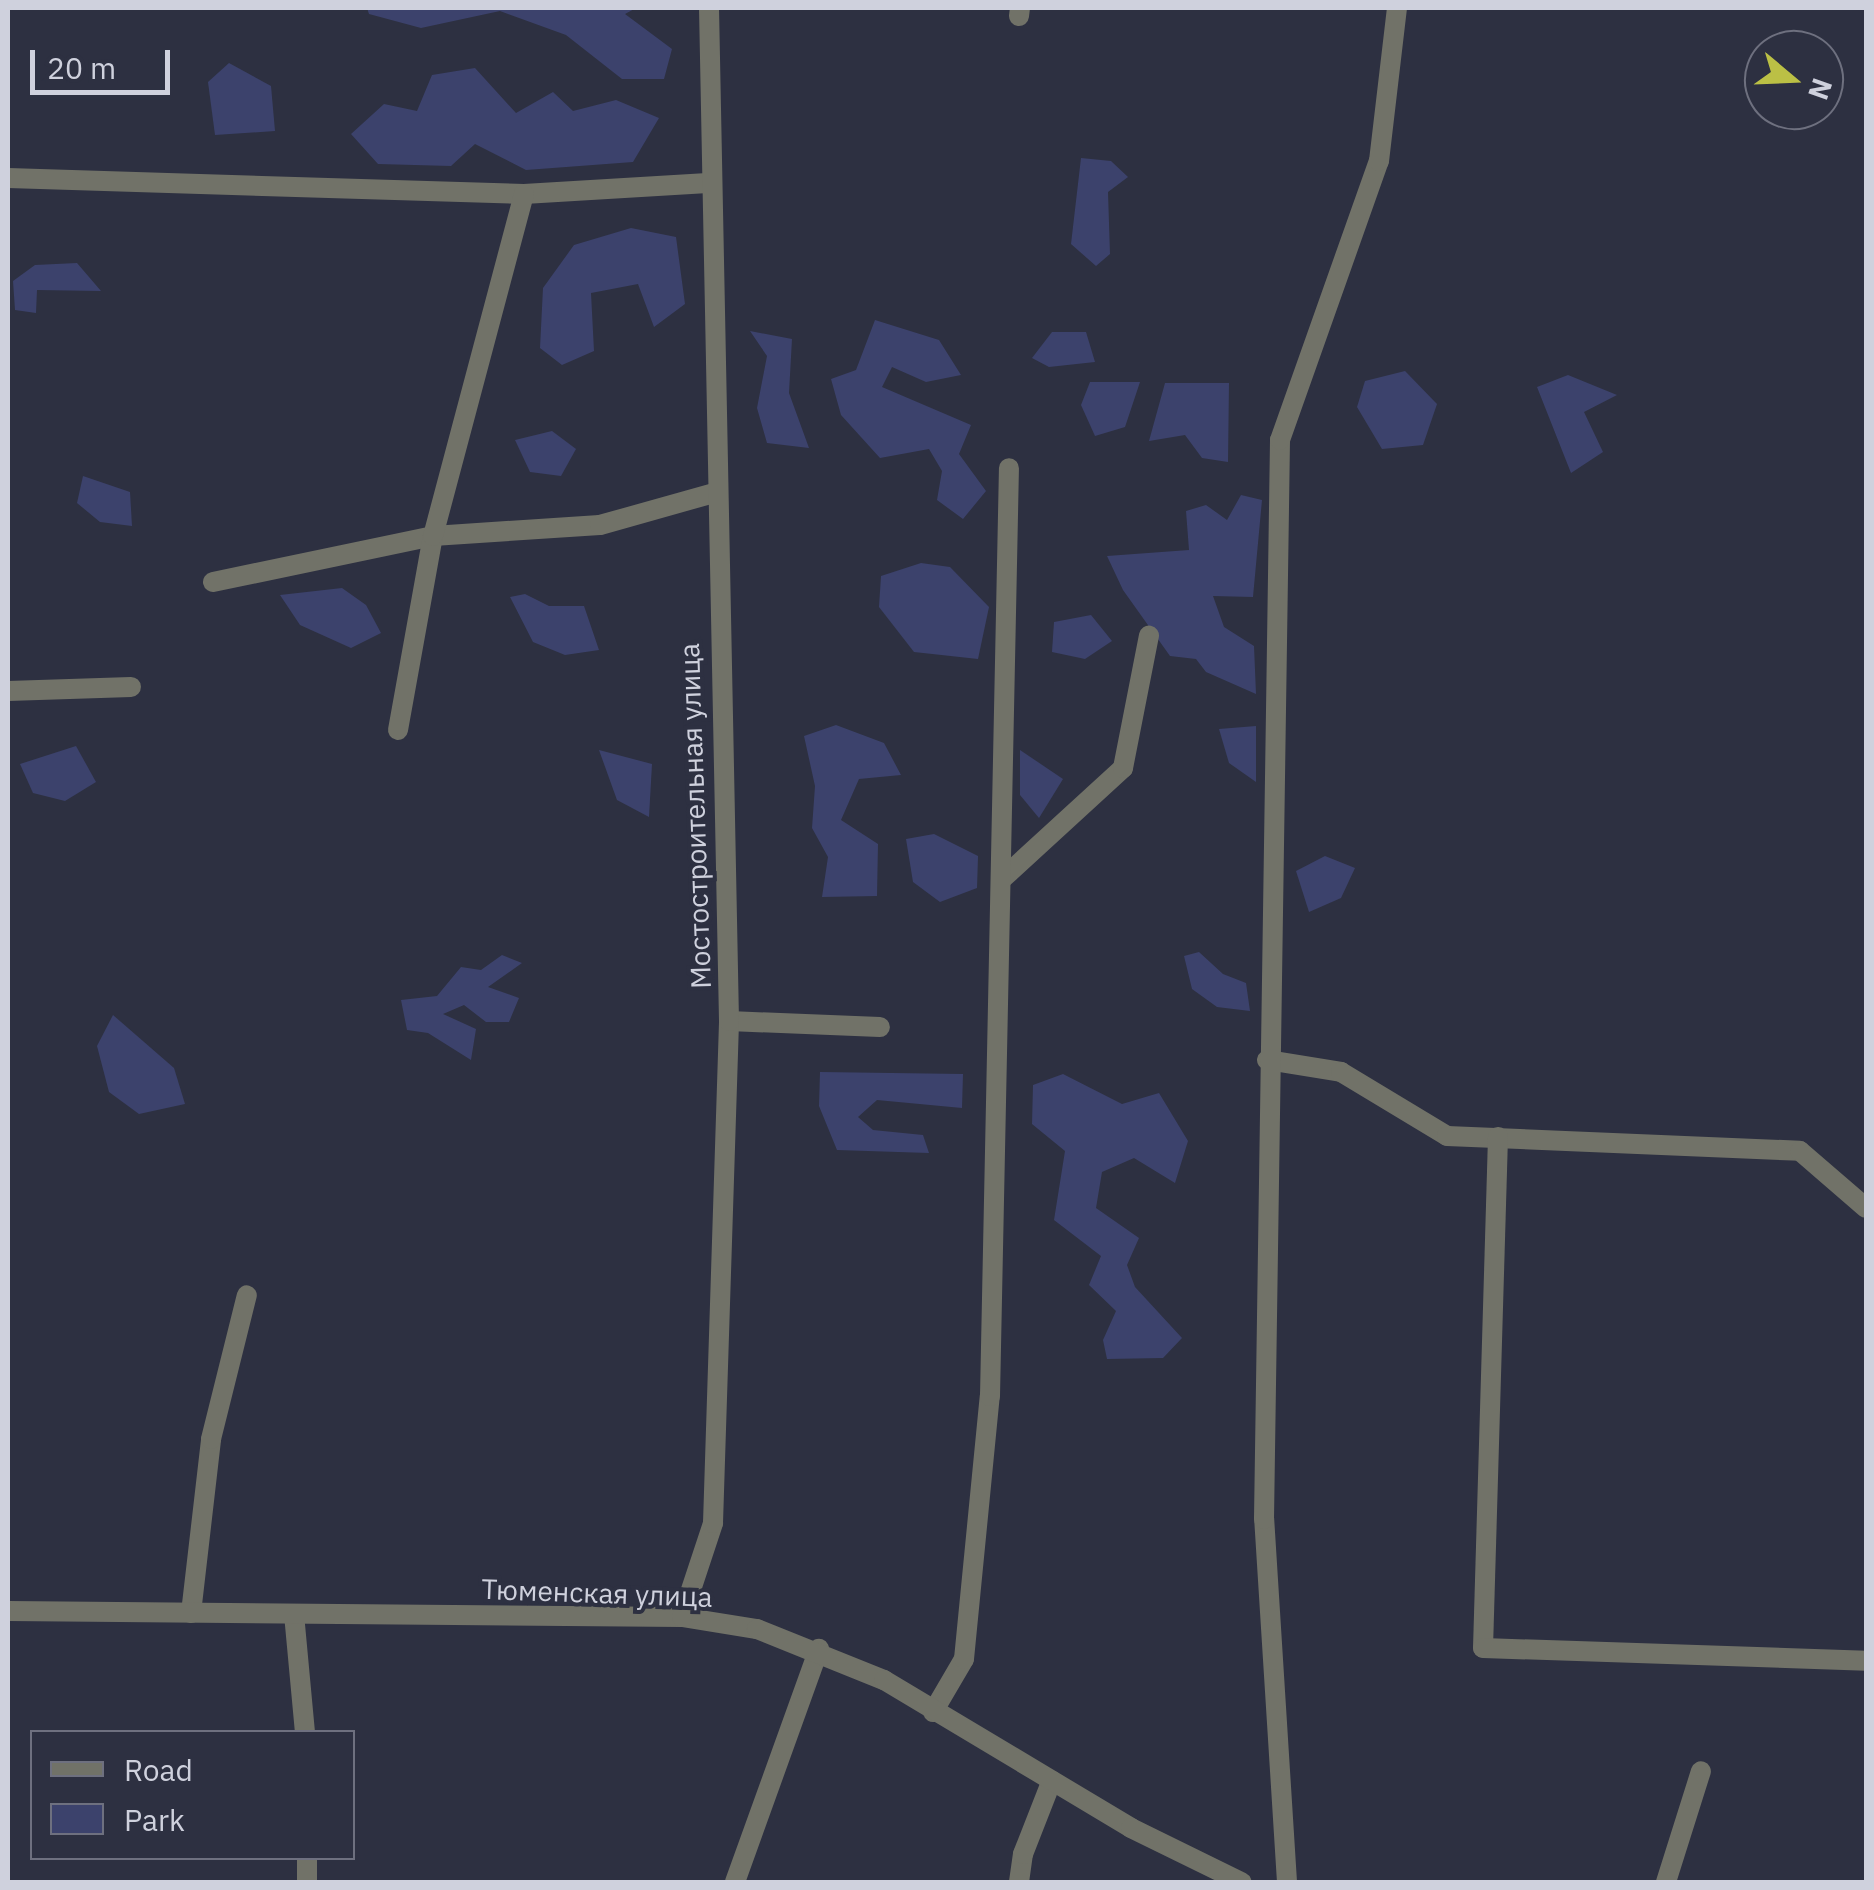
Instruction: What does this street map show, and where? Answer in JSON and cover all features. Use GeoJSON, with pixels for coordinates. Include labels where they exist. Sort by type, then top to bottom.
{"type":"FeatureCollection","features":[{"type":"Feature","properties":{"kind":"street","name":"Мостостроительная улица"},"geometry":{"type":"LineString","coordinates":[[682,1618],[713,1523],[728,1020],[708,183],[709,8]]}},
{"type":"Feature","properties":{"kind":"street"},"geometry":{"type":"LineString","coordinates":[[1287,1882],[1264,1519],[1280,440],[1379,160],[1397,8]]}},
{"type":"Feature","properties":{"kind":"street"},"geometry":{"type":"LineString","coordinates":[[8,178],[524,194],[708,183]]}},
{"type":"Feature","properties":{"kind":"street"},"geometry":{"type":"LineString","coordinates":[[398,730],[433,536],[524,194]]}},
{"type":"Feature","properties":{"kind":"street"},"geometry":{"type":"LineString","coordinates":[[933,1712],[964,1659],[990,1396],[1009,468]]}},
{"type":"Feature","properties":{"kind":"street"},"geometry":{"type":"LineString","coordinates":[[213,582],[433,536],[600,525],[714,493]]}},
{"type":"Feature","properties":{"kind":"street"},"geometry":{"type":"LineString","coordinates":[[1002,880],[1123,768],[1149,636]]}},
{"type":"Feature","properties":{"kind":"street"},"geometry":{"type":"LineString","coordinates":[[8,691],[131,687]]}},
{"type":"Feature","properties":{"kind":"street"},"geometry":{"type":"LineString","coordinates":[[728,1020],[880,1027]]}},
{"type":"Feature","properties":{"kind":"street"},"geometry":{"type":"LineString","coordinates":[[1268,1060],[1341,1072],[1447,1136],[1800,1150],[1866,1208]]}},
{"type":"Feature","properties":{"kind":"street"},"geometry":{"type":"LineString","coordinates":[[1498,1138],[1483,1648],[1866,1661]]}},
{"type":"Feature","properties":{"kind":"street"},"geometry":{"type":"LineString","coordinates":[[191,1613],[211,1439],[247,1295]]}},
{"type":"Feature","properties":{"kind":"street","name":"Тюменская улица"},"geometry":{"type":"LineString","coordinates":[[8,1611],[682,1618],[757,1629],[819,1649],[1241,1882]]}},
{"type":"Feature","properties":{"kind":"street"},"geometry":{"type":"LineString","coordinates":[[294,1614],[306,1730]]}},
{"type":"Feature","properties":{"kind":"street"},"geometry":{"type":"LineString","coordinates":[[736,1882],[819,1649]]}},
{"type":"Feature","properties":{"kind":"street"},"geometry":{"type":"LineString","coordinates":[[1666,1882],[1702,1770]]}},
{"type":"Feature","properties":{"kind":"street"},"geometry":{"type":"LineString","coordinates":[[1019,1882],[1023,1854],[1052,1780]]}},
{"type":"Feature","properties":{"kind":"green space"},"geometry":{"type":"Polygon","coordinates":[[[367,8],[636,8],[625,14],[672,49],[664,79],[622,79],[566,35],[500,11],[421,28],[369,14],[367,8]]]}},
{"type":"Feature","properties":{"kind":"green space"},"geometry":{"type":"Polygon","coordinates":[[[229,63],[271,86],[275,131],[215,135],[208,82],[229,63]]]}},
{"type":"Feature","properties":{"kind":"green space"},"geometry":{"type":"Polygon","coordinates":[[[475,68],[516,113],[553,92],[573,111],[616,100],[659,118],[633,162],[526,170],[475,144],[451,166],[378,164],[351,134],[384,104],[417,111],[432,75],[475,68]]]}},
{"type":"Feature","properties":{"kind":"green space"},"geometry":{"type":"Polygon","coordinates":[[[1081,158],[1111,161],[1128,177],[1108,192],[1110,254],[1096,266],[1071,244],[1081,158]]]}},
{"type":"Feature","properties":{"kind":"green space"},"geometry":{"type":"Polygon","coordinates":[[[631,228],[676,237],[685,304],[654,327],[638,284],[591,293],[594,351],[562,365],[540,348],[543,288],[574,245],[631,228]]]}},
{"type":"Feature","properties":{"kind":"green space"},"geometry":{"type":"Polygon","coordinates":[[[77,263],[101,291],[37,290],[36,313],[15,310],[13,281],[35,265],[77,263]]]}},
{"type":"Feature","properties":{"kind":"green space"},"geometry":{"type":"Polygon","coordinates":[[[875,320],[939,340],[961,375],[926,382],[892,367],[882,387],[971,425],[959,454],[986,491],[963,519],[937,500],[942,471],[929,449],[880,458],[841,415],[831,379],[856,370],[875,320]]]}},
{"type":"Feature","properties":{"kind":"green space"},"geometry":{"type":"Polygon","coordinates":[[[750,331],[792,339],[789,393],[809,448],[767,443],[757,408],[767,356],[750,331]]]}},
{"type":"Feature","properties":{"kind":"green space"},"geometry":{"type":"Polygon","coordinates":[[[1052,332],[1086,332],[1095,362],[1049,367],[1032,358],[1052,332]]]}},
{"type":"Feature","properties":{"kind":"green space"},"geometry":{"type":"Polygon","coordinates":[[[1405,371],[1437,404],[1423,445],[1382,449],[1357,407],[1365,381],[1405,371]]]}},
{"type":"Feature","properties":{"kind":"green space"},"geometry":{"type":"Polygon","coordinates":[[[1568,375],[1617,395],[1584,412],[1603,452],[1571,473],[1537,387],[1568,375]]]}},
{"type":"Feature","properties":{"kind":"green space"},"geometry":{"type":"Polygon","coordinates":[[[1090,382],[1140,382],[1125,427],[1095,436],[1081,405],[1090,382]]]}},
{"type":"Feature","properties":{"kind":"green space"},"geometry":{"type":"Polygon","coordinates":[[[1165,383],[1229,383],[1228,462],[1202,458],[1185,435],[1149,441],[1165,383]]]}},
{"type":"Feature","properties":{"kind":"green space"},"geometry":{"type":"Polygon","coordinates":[[[552,431],[576,449],[561,476],[530,472],[515,440],[552,431]]]}},
{"type":"Feature","properties":{"kind":"green space"},"geometry":{"type":"Polygon","coordinates":[[[83,476],[130,492],[132,526],[100,522],[77,503],[83,476]]]}},
{"type":"Feature","properties":{"kind":"green space"},"geometry":{"type":"Polygon","coordinates":[[[1241,495],[1262,500],[1253,597],[1213,596],[1224,627],[1254,646],[1256,694],[1206,672],[1196,659],[1170,656],[1123,590],[1107,556],[1189,550],[1186,511],[1206,505],[1227,520],[1241,495]]]}},
{"type":"Feature","properties":{"kind":"green space"},"geometry":{"type":"Polygon","coordinates":[[[921,563],[950,567],[989,607],[978,659],[914,652],[879,607],[881,576],[921,563]]]}},
{"type":"Feature","properties":{"kind":"green space"},"geometry":{"type":"Polygon","coordinates":[[[342,588],[366,605],[381,633],[351,648],[300,625],[280,595],[342,588]]]}},
{"type":"Feature","properties":{"kind":"green space"},"geometry":{"type":"Polygon","coordinates":[[[525,594],[549,606],[584,606],[599,650],[565,655],[533,642],[510,597],[525,594]]]}},
{"type":"Feature","properties":{"kind":"green space"},"geometry":{"type":"Polygon","coordinates":[[[1091,615],[1112,641],[1085,659],[1052,652],[1054,622],[1091,615]]]}},
{"type":"Feature","properties":{"kind":"green space"},"geometry":{"type":"Polygon","coordinates":[[[836,725],[884,743],[901,775],[859,779],[841,820],[878,844],[877,896],[822,897],[828,857],[812,828],[815,786],[804,736],[836,725]]]}},
{"type":"Feature","properties":{"kind":"green space"},"geometry":{"type":"Polygon","coordinates":[[[1256,726],[1256,782],[1229,763],[1219,729],[1256,726]]]}},
{"type":"Feature","properties":{"kind":"green space"},"geometry":{"type":"Polygon","coordinates":[[[76,746],[96,782],[65,801],[33,793],[20,764],[76,746]]]}},
{"type":"Feature","properties":{"kind":"green space"},"geometry":{"type":"Polygon","coordinates":[[[599,750],[652,764],[649,817],[617,800],[599,750]]]}},
{"type":"Feature","properties":{"kind":"green space"},"geometry":{"type":"Polygon","coordinates":[[[1020,750],[1063,779],[1039,818],[1020,795],[1020,750]]]}},
{"type":"Feature","properties":{"kind":"green space"},"geometry":{"type":"Polygon","coordinates":[[[934,834],[978,856],[977,888],[940,902],[913,882],[906,839],[934,834]]]}},
{"type":"Feature","properties":{"kind":"green space"},"geometry":{"type":"Polygon","coordinates":[[[1325,856],[1355,868],[1341,898],[1309,912],[1296,871],[1325,856]]]}},
{"type":"Feature","properties":{"kind":"green space"},"geometry":{"type":"Polygon","coordinates":[[[1199,952],[1223,974],[1246,983],[1250,1011],[1217,1007],[1192,989],[1184,956],[1199,952]]]}},
{"type":"Feature","properties":{"kind":"green space"},"geometry":{"type":"Polygon","coordinates":[[[502,955],[522,963],[488,987],[519,998],[509,1022],[486,1022],[464,1005],[443,1014],[476,1029],[471,1060],[428,1033],[407,1030],[401,1000],[437,996],[461,967],[481,970],[502,955]]]}},
{"type":"Feature","properties":{"kind":"green space"},"geometry":{"type":"Polygon","coordinates":[[[113,1015],[174,1068],[185,1104],[139,1114],[109,1092],[97,1046],[113,1015]]]}},
{"type":"Feature","properties":{"kind":"green space"},"geometry":{"type":"Polygon","coordinates":[[[820,1072],[963,1074],[962,1108],[877,1100],[858,1117],[873,1130],[923,1135],[929,1153],[837,1150],[819,1106],[820,1072]]]}},
{"type":"Feature","properties":{"kind":"green space"},"geometry":{"type":"Polygon","coordinates":[[[1063,1074],[1122,1104],[1159,1093],[1188,1141],[1175,1183],[1134,1158],[1102,1172],[1096,1208],[1139,1238],[1127,1265],[1135,1287],[1182,1338],[1163,1358],[1107,1359],[1103,1340],[1116,1311],[1089,1285],[1101,1256],[1054,1220],[1065,1151],[1032,1124],[1033,1085],[1063,1074]]]}}]}
